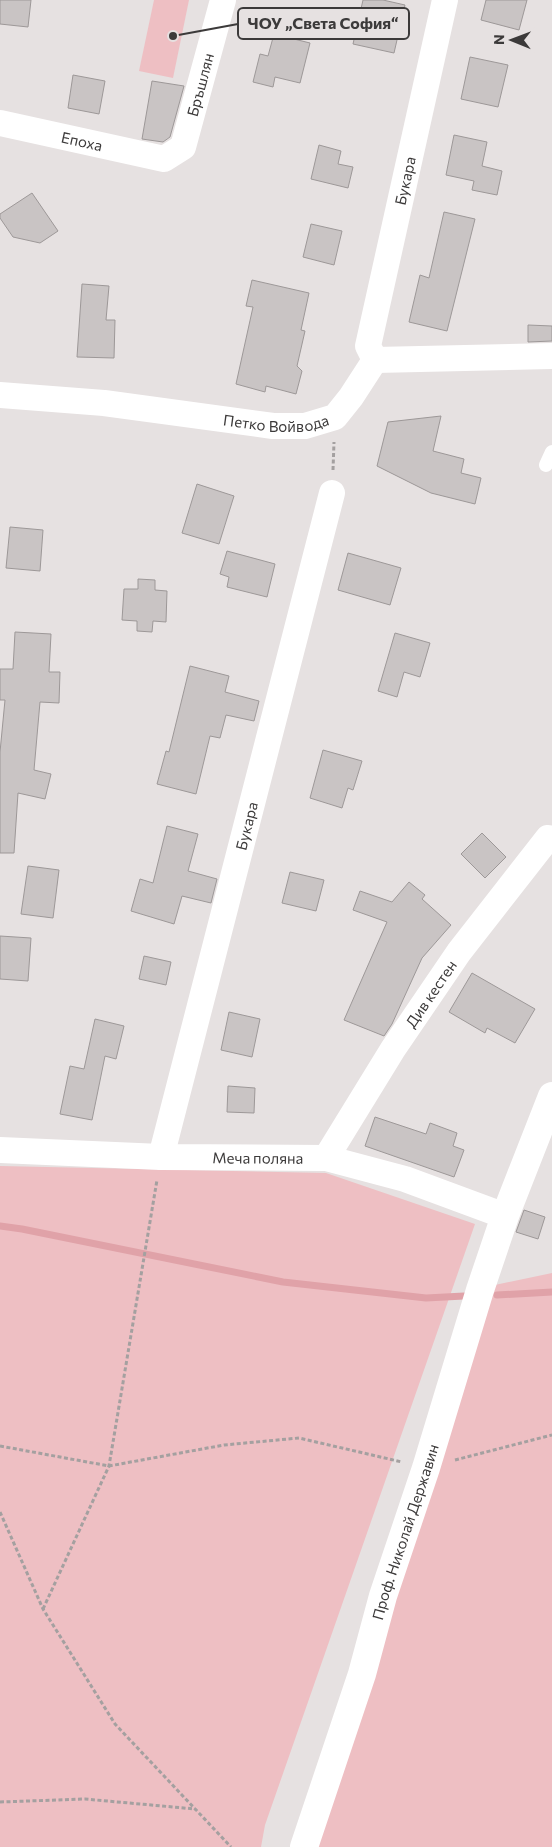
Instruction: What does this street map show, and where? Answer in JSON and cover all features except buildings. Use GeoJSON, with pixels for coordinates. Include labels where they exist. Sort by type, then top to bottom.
{"type":"FeatureCollection","features":[{"type":"Feature","properties":{"kind":"main road","name":"Проф. Николай Державин"},"geometry":{"type":"LineString","coordinates":[[304,1847],[362,1674],[383,1596],[426,1468],[480,1290],[505,1216],[552,1096]]}},
{"type":"Feature","properties":{"kind":"street","name":"Бръшлян"},"geometry":{"type":"LineString","coordinates":[[164,159],[183,147],[223,0]]}},
{"type":"Feature","properties":{"kind":"street","name":"Букара"},"geometry":{"type":"LineString","coordinates":[[375,360],[368,346],[445,0]]}},
{"type":"Feature","properties":{"kind":"street","name":"Епоха"},"geometry":{"type":"LineString","coordinates":[[0,123],[164,159]]}},
{"type":"Feature","properties":{"kind":"street"},"geometry":{"type":"LineString","coordinates":[[375,360],[552,356]]}},
{"type":"Feature","properties":{"kind":"street","name":"Петко Войвода"},"geometry":{"type":"LineString","coordinates":[[1,403],[104,403],[228,418],[274,426],[305,426],[334,416],[351,397],[375,360]]}},
{"type":"Feature","properties":{"kind":"street","name":"Букара"},"geometry":{"type":"LineString","coordinates":[[161,1157],[332,494]]}},
{"type":"Feature","properties":{"kind":"street","name":"Див кестен"},"geometry":{"type":"LineString","coordinates":[[326,1158],[393,1049],[459,952],[548,838]]}},
{"type":"Feature","properties":{"kind":"street","name":"Меча поляна"},"geometry":{"type":"LineString","coordinates":[[0,1150],[161,1157],[326,1158],[405,1179],[505,1216]]}},
{"type":"Feature","properties":{"kind":"lane"},"geometry":{"type":"LineString","coordinates":[[546,465],[552,452]]}},
{"type":"Feature","properties":{"kind":"path"},"geometry":{"type":"LineString","coordinates":[[332,494],[334,416]]}},
{"type":"Feature","properties":{"kind":"path"},"geometry":{"type":"LineString","coordinates":[[43,1609],[109,1466],[161,1157]]}},
{"type":"Feature","properties":{"kind":"path"},"geometry":{"type":"LineString","coordinates":[[0,1446],[109,1466],[224,1445],[299,1438],[426,1468],[552,1435]]}},
{"type":"Feature","properties":{"kind":"path"},"geometry":{"type":"LineString","coordinates":[[0,1512],[43,1609],[115,1724],[231,1847]]}},
{"type":"Feature","properties":{"kind":"path"},"geometry":{"type":"LineString","coordinates":[[0,1802],[85,1799],[196,1809]]}},
{"type":"Feature","properties":{"kind":"shaded area"},"geometry":{"type":"Polygon","coordinates":[[[154,0],[189,0],[173,78],[139,71],[154,0]]]}},
{"type":"Feature","properties":{"kind":"shaded area"},"geometry":{"type":"Polygon","coordinates":[[[0,1166],[326,1173],[475,1224],[265,1825],[261,1847],[0,1847],[0,1166]]]}},
{"type":"Feature","properties":{"kind":"shaded area"},"geometry":{"type":"Polygon","coordinates":[[[552,1273],[552,1847],[307,1847],[490,1286],[552,1273]]]}},
{"type":"Feature","properties":{"kind":"waterway"},"geometry":{"type":"LineString","coordinates":[[0,1226],[283,1282],[426,1298],[464,1296]]}},
{"type":"Feature","properties":{"kind":"waterway"},"geometry":{"type":"LineString","coordinates":[[497,1295],[552,1292]]}},
{"type":"Feature","properties":{"kind":"place","name":"ЧОУ „Света София“"},"geometry":{"type":"Point","coordinates":[173,36]}}]}
